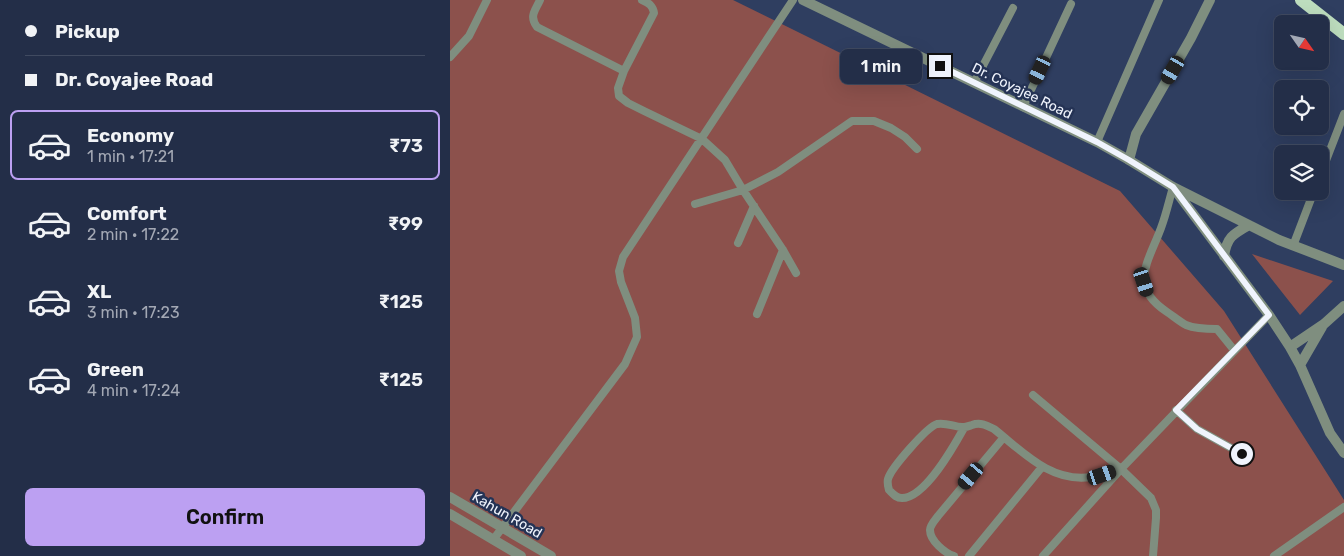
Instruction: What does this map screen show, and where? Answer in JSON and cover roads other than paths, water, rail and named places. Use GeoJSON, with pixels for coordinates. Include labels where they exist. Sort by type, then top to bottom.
{"type":"FeatureCollection","features":[{"type":"Feature","properties":{"kind":"main road"},"geometry":{"type":"LineString","coordinates":[[1301,0],[1344,34]]}},
{"type":"Feature","properties":{"kind":"street","name":"Dr. Coyajee Road"},"geometry":{"type":"LineString","coordinates":[[803,0],[1097,142],[1173,187],[1250,225],[1293,246],[1344,265]]}},
{"type":"Feature","properties":{"kind":"street"},"geometry":{"type":"LineString","coordinates":[[1129,160],[1136,134],[1191,38],[1210,0]]}},
{"type":"Feature","properties":{"kind":"street"},"geometry":{"type":"LineString","coordinates":[[1173,187],[1269,315],[1290,347],[1330,433],[1344,453]]}},
{"type":"Feature","properties":{"kind":"street"},"geometry":{"type":"LineString","coordinates":[[1224,256],[1226,244],[1236,232],[1250,225]]}},
{"type":"Feature","properties":{"kind":"street"},"geometry":{"type":"LineString","coordinates":[[1290,347],[1324,324],[1344,306]]}},
{"type":"Feature","properties":{"kind":"street"},"geometry":{"type":"LineString","coordinates":[[1300,365],[1324,324]]}},
{"type":"Feature","properties":{"kind":"street","name":"Kahun Road"},"geometry":{"type":"LineString","coordinates":[[450,497],[551,556]]}},
{"type":"Feature","properties":{"kind":"street","name":"Kahun Road"},"geometry":{"type":"LineString","coordinates":[[450,514],[521,556]]}},
{"type":"Feature","properties":{"kind":"lane"},"geometry":{"type":"LineString","coordinates":[[450,57],[469,36],[487,0]]}},
{"type":"Feature","properties":{"kind":"lane"},"geometry":{"type":"LineString","coordinates":[[540,0],[532,17],[537,27],[624,72]]}},
{"type":"Feature","properties":{"kind":"lane"},"geometry":{"type":"LineString","coordinates":[[642,0],[653,8],[654,13],[624,72],[618,88],[619,96],[628,103],[702,138],[725,160],[796,273]]}},
{"type":"Feature","properties":{"kind":"lane"},"geometry":{"type":"LineString","coordinates":[[493,540],[625,364],[637,337],[635,318],[621,282],[619,271],[623,257],[793,0]]}},
{"type":"Feature","properties":{"kind":"lane"},"geometry":{"type":"LineString","coordinates":[[1097,142],[1159,0]]}},
{"type":"Feature","properties":{"kind":"lane"},"geometry":{"type":"LineString","coordinates":[[1023,107],[1071,4]]}},
{"type":"Feature","properties":{"kind":"lane"},"geometry":{"type":"LineString","coordinates":[[974,83],[1013,8]]}},
{"type":"Feature","properties":{"kind":"lane"},"geometry":{"type":"LineString","coordinates":[[1329,153],[1344,114]]}},
{"type":"Feature","properties":{"kind":"lane"},"geometry":{"type":"LineString","coordinates":[[695,204],[744,190],[778,172],[852,121],[874,121],[891,128],[917,148]]}},
{"type":"Feature","properties":{"kind":"lane"},"geometry":{"type":"LineString","coordinates":[[1173,187],[1163,225],[1144,271],[1144,282],[1148,294],[1157,306],[1186,325],[1217,329],[1234,350]]}},
{"type":"Feature","properties":{"kind":"lane"},"geometry":{"type":"LineString","coordinates":[[1293,246],[1311,200]]}},
{"type":"Feature","properties":{"kind":"lane"},"geometry":{"type":"LineString","coordinates":[[738,243],[754,206]]}},
{"type":"Feature","properties":{"kind":"lane"},"geometry":{"type":"LineString","coordinates":[[757,314],[783,250]]}},
{"type":"Feature","properties":{"kind":"lane"},"geometry":{"type":"LineString","coordinates":[[1043,556],[1121,468],[1269,315]]}},
{"type":"Feature","properties":{"kind":"lane"},"geometry":{"type":"LineString","coordinates":[[1033,395],[1121,468],[1151,498],[1156,518],[1153,556]]}},
{"type":"Feature","properties":{"kind":"lane"},"geometry":{"type":"LineString","coordinates":[[1176,410],[1197,429],[1242,454]]}},
{"type":"Feature","properties":{"kind":"lane"},"geometry":{"type":"LineString","coordinates":[[964,428],[950,454],[925,485],[915,494],[902,498],[897,497],[889,490],[888,480],[892,472],[912,446],[933,426],[941,424],[964,428],[980,423],[994,429],[1042,467],[1072,478],[1102,475],[1121,468]]}},
{"type":"Feature","properties":{"kind":"lane"},"geometry":{"type":"LineString","coordinates":[[954,556],[931,536],[931,527],[1004,437]]}},
{"type":"Feature","properties":{"kind":"lane"},"geometry":{"type":"LineString","coordinates":[[970,556],[1042,467]]}},
{"type":"Feature","properties":{"kind":"lane"},"geometry":{"type":"LineString","coordinates":[[1274,556],[1344,507]]}}]}
